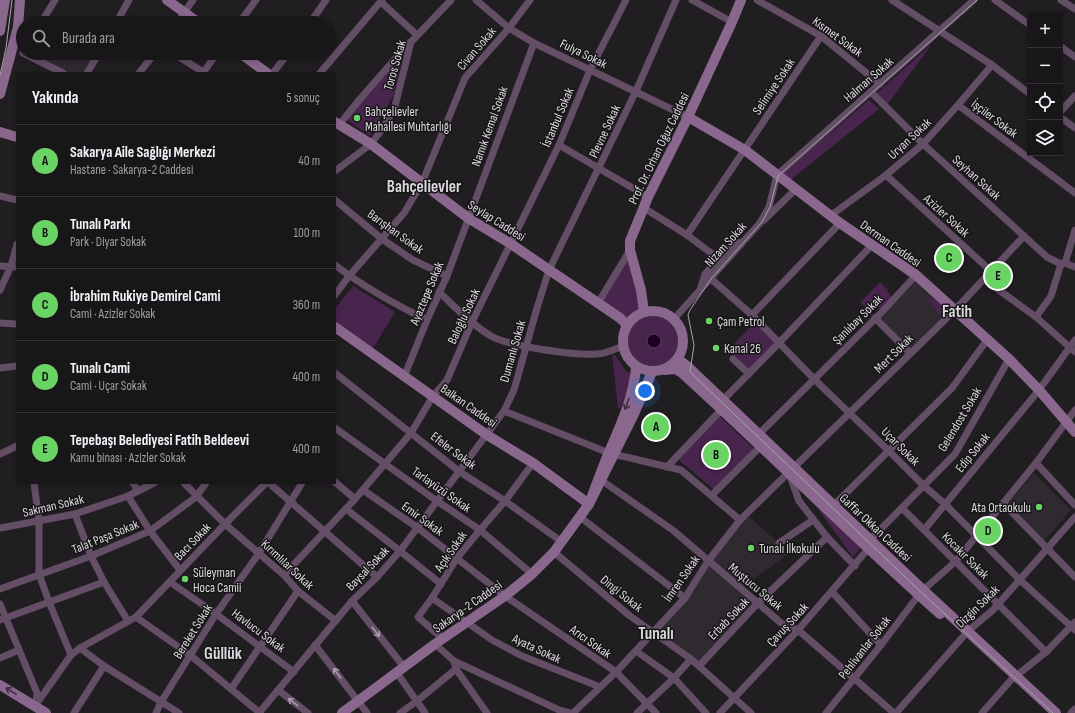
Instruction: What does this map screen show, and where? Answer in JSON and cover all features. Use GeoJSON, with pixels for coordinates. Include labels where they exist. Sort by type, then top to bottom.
{"type":"FeatureCollection","features":[{"type":"Feature","properties":{"kind":"main road"},"geometry":{"type":"LineString","coordinates":[[0,31],[5,0]]}},
{"type":"Feature","properties":{"kind":"main road"},"geometry":{"type":"LineString","coordinates":[[19,16],[20,0]]}},
{"type":"Feature","properties":{"kind":"main road"},"geometry":{"type":"LineString","coordinates":[[167,0],[189,16]]}},
{"type":"Feature","properties":{"kind":"main road","name":"Prof. Dr. Orhan Oğuz Caddesi"},"geometry":{"type":"LineString","coordinates":[[644,312],[641,290],[630,250],[630,241],[648,197],[688,117],[741,0]]}},
{"type":"Feature","properties":{"kind":"main road"},"geometry":{"type":"LineString","coordinates":[[0,94],[16,33]]}},
{"type":"Feature","properties":{"kind":"main road"},"geometry":{"type":"LineString","coordinates":[[249,60],[266,72]]}},
{"type":"Feature","properties":{"kind":"main road","name":"Derman Caddesi"},"geometry":{"type":"LineString","coordinates":[[688,117],[745,150],[830,216],[916,276],[1009,359],[1039,390],[1075,432]]}},
{"type":"Feature","properties":{"kind":"main road","name":"Seylap Caddesi"},"geometry":{"type":"LineString","coordinates":[[337,124],[371,144],[468,218],[511,244],[620,318],[627,325]]}},
{"type":"Feature","properties":{"kind":"main road"},"geometry":{"type":"LineString","coordinates":[[0,132],[16,137]]}},
{"type":"Feature","properties":{"kind":"main road"},"geometry":{"type":"LineString","coordinates":[[652,311],[668,314],[674,319],[680,327],[683,336],[683,346],[675,363],[664,370],[652,372],[643,370],[636,366],[627,357],[623,346],[623,338],[627,325],[635,317],[644,312],[652,311]]}},
{"type":"Feature","properties":{"kind":"main road","name":"Balkan Caddesi"},"geometry":{"type":"LineString","coordinates":[[336,328],[487,435],[533,463],[589,504]]}},
{"type":"Feature","properties":{"kind":"main road","name":"Gaffar Okkan Caddesi"},"geometry":{"type":"LineString","coordinates":[[678,359],[687,366],[761,446],[834,505],[869,544]]}},
{"type":"Feature","properties":{"kind":"main road"},"geometry":{"type":"LineString","coordinates":[[611,453],[635,380],[636,366]]}},
{"type":"Feature","properties":{"kind":"main road","name":"Gaffar Okkan Caddesi"},"geometry":{"type":"LineString","coordinates":[[664,370],[675,369],[682,373],[759,434],[791,469],[869,544],[1014,678],[1056,713]]}},
{"type":"Feature","properties":{"kind":"main road","name":"Sakarya-2 Caddesi"},"geometry":{"type":"LineString","coordinates":[[589,504],[611,453],[634,414],[652,372]]}},
{"type":"Feature","properties":{"kind":"main road","name":"Sakarya-2 Caddesi"},"geometry":{"type":"LineString","coordinates":[[342,713],[439,641],[505,596],[532,574],[554,552],[589,504],[601,480],[611,453]]}},
{"type":"Feature","properties":{"kind":"main road","name":"Gaffar Okkan Caddesi"},"geometry":{"type":"LineString","coordinates":[[1014,678],[1047,713]]}},
{"type":"Feature","properties":{"kind":"main road"},"geometry":{"type":"LineString","coordinates":[[0,685],[46,713]]}},
{"type":"Feature","properties":{"kind":"street"},"geometry":{"type":"LineString","coordinates":[[45,16],[55,0]]}},
{"type":"Feature","properties":{"kind":"street"},"geometry":{"type":"LineString","coordinates":[[120,16],[128,0]]}},
{"type":"Feature","properties":{"kind":"street"},"geometry":{"type":"LineString","coordinates":[[181,16],[193,0]]}},
{"type":"Feature","properties":{"kind":"street"},"geometry":{"type":"LineString","coordinates":[[244,16],[256,0]]}},
{"type":"Feature","properties":{"kind":"street"},"geometry":{"type":"LineString","coordinates":[[315,16],[326,0]]}},
{"type":"Feature","properties":{"kind":"street","name":"Toros Sokak"},"geometry":{"type":"LineString","coordinates":[[336,170],[371,144],[394,110],[411,42],[451,0]]}},
{"type":"Feature","properties":{"kind":"street","name":"Fulya Sokak"},"geometry":{"type":"LineString","coordinates":[[476,0],[509,28],[534,43],[688,117]]}},
{"type":"Feature","properties":{"kind":"street","name":"Civan Sokak"},"geometry":{"type":"LineString","coordinates":[[422,183],[465,78],[509,28],[530,0]]}},
{"type":"Feature","properties":{"kind":"street","name":"İstanbul Sokak"},"geometry":{"type":"LineString","coordinates":[[511,244],[559,145],[590,70],[626,0]]}},
{"type":"Feature","properties":{"kind":"street","name":"Plevne Sokak"},"geometry":{"type":"LineString","coordinates":[[549,270],[636,91],[676,0]]}},
{"type":"Feature","properties":{"kind":"street"},"geometry":{"type":"LineString","coordinates":[[692,0],[732,22]]}},
{"type":"Feature","properties":{"kind":"street","name":"Kısmet Sokak"},"geometry":{"type":"LineString","coordinates":[[758,0],[821,36],[880,84]]}},
{"type":"Feature","properties":{"kind":"street"},"geometry":{"type":"LineString","coordinates":[[892,0],[992,65],[1027,92]]}},
{"type":"Feature","properties":{"kind":"street","name":"Halman Sokak"},"geometry":{"type":"LineString","coordinates":[[777,175],[974,0]]}},
{"type":"Feature","properties":{"kind":"street"},"geometry":{"type":"LineString","coordinates":[[996,0],[1027,23]]}},
{"type":"Feature","properties":{"kind":"street"},"geometry":{"type":"LineString","coordinates":[[1061,0],[1075,9]]}},
{"type":"Feature","properties":{"kind":"street"},"geometry":{"type":"LineString","coordinates":[[336,54],[381,1],[417,35]]}},
{"type":"Feature","properties":{"kind":"street","name":"Selimiye Sokak"},"geometry":{"type":"LineString","coordinates":[[687,236],[821,36]]}},
{"type":"Feature","properties":{"kind":"street"},"geometry":{"type":"LineString","coordinates":[[337,124],[411,42]]}},
{"type":"Feature","properties":{"kind":"street","name":"Namık Kemal Sokak"},"geometry":{"type":"LineString","coordinates":[[468,218],[534,43]]}},
{"type":"Feature","properties":{"kind":"street"},"geometry":{"type":"LineString","coordinates":[[12,46],[16,48]]}},
{"type":"Feature","properties":{"kind":"street"},"geometry":{"type":"LineString","coordinates":[[1063,48],[1075,57]]}},
{"type":"Feature","properties":{"kind":"street"},"geometry":{"type":"LineString","coordinates":[[38,60],[61,72]]}},
{"type":"Feature","properties":{"kind":"street"},"geometry":{"type":"LineString","coordinates":[[88,72],[95,60]]}},
{"type":"Feature","properties":{"kind":"street"},"geometry":{"type":"LineString","coordinates":[[141,72],[150,60]]}},
{"type":"Feature","properties":{"kind":"street"},"geometry":{"type":"LineString","coordinates":[[184,60],[203,72],[212,60]]}},
{"type":"Feature","properties":{"kind":"street"},"geometry":{"type":"LineString","coordinates":[[274,72],[283,60]]}},
{"type":"Feature","properties":{"kind":"street"},"geometry":{"type":"LineString","coordinates":[[321,72],[331,60]]}},
{"type":"Feature","properties":{"kind":"street","name":"Uryan Sokak"},"geometry":{"type":"LineString","coordinates":[[830,216],[886,175],[923,144],[958,106],[992,65]]}},
{"type":"Feature","properties":{"kind":"street","name":"Seyhan Sokak"},"geometry":{"type":"LineString","coordinates":[[871,92],[923,144],[1047,257],[1075,267]]}},
{"type":"Feature","properties":{"kind":"street"},"geometry":{"type":"LineString","coordinates":[[1063,109],[1075,96]]}},
{"type":"Feature","properties":{"kind":"street","name":"İşçiler Sokak"},"geometry":{"type":"LineString","coordinates":[[958,106],[1075,193]]}},
{"type":"Feature","properties":{"kind":"street"},"geometry":{"type":"LineString","coordinates":[[1063,118],[1075,128]]}},
{"type":"Feature","properties":{"kind":"street"},"geometry":{"type":"LineString","coordinates":[[559,145],[648,197]]}},
{"type":"Feature","properties":{"kind":"street","name":"Nizam Sokak"},"geometry":{"type":"LineString","coordinates":[[674,319],[760,223],[769,206],[777,175]]}},
{"type":"Feature","properties":{"kind":"street","name":"Azizler Sokak"},"geometry":{"type":"LineString","coordinates":[[886,175],[992,272]]}},
{"type":"Feature","properties":{"kind":"street"},"geometry":{"type":"LineString","coordinates":[[336,294],[349,276],[404,213],[422,183]]}},
{"type":"Feature","properties":{"kind":"street"},"geometry":{"type":"LineString","coordinates":[[760,223],[796,190]]}},
{"type":"Feature","properties":{"kind":"street"},"geometry":{"type":"LineString","coordinates":[[0,196],[16,200]]}},
{"type":"Feature","properties":{"kind":"street","name":"Barışhan Sokak"},"geometry":{"type":"LineString","coordinates":[[336,201],[382,239],[413,260],[446,276]]}},
{"type":"Feature","properties":{"kind":"street"},"geometry":{"type":"LineString","coordinates":[[644,208],[719,259]]}},
{"type":"Feature","properties":{"kind":"street","name":"Ayaztepe Sokak"},"geometry":{"type":"LineString","coordinates":[[404,377],[446,276],[468,218]]}},
{"type":"Feature","properties":{"kind":"street"},"geometry":{"type":"LineString","coordinates":[[752,316],[840,223]]}},
{"type":"Feature","properties":{"kind":"street"},"geometry":{"type":"LineString","coordinates":[[1036,317],[1051,296],[1075,230]]}},
{"type":"Feature","properties":{"kind":"street","name":"Mert Sokak"},"geometry":{"type":"LineString","coordinates":[[791,469],[985,280],[1024,236]]}},
{"type":"Feature","properties":{"kind":"street"},"geometry":{"type":"LineString","coordinates":[[700,290],[705,274],[732,245],[742,242]]}},
{"type":"Feature","properties":{"kind":"street","name":"Baloğlu Sokak"},"geometry":{"type":"LineString","coordinates":[[284,576],[363,490],[411,433],[433,396],[447,380],[472,322],[511,244]]}},
{"type":"Feature","properties":{"kind":"street"},"geometry":{"type":"LineString","coordinates":[[667,467],[749,374],[872,245]]}},
{"type":"Feature","properties":{"kind":"street"},"geometry":{"type":"LineString","coordinates":[[598,303],[630,250]]}},
{"type":"Feature","properties":{"kind":"street"},"geometry":{"type":"LineString","coordinates":[[0,290],[14,266],[16,251]]}},
{"type":"Feature","properties":{"kind":"street"},"geometry":{"type":"LineString","coordinates":[[0,266],[14,266]]}},
{"type":"Feature","properties":{"kind":"street"},"geometry":{"type":"LineString","coordinates":[[336,266],[389,302],[427,320]]}},
{"type":"Feature","properties":{"kind":"street","name":"Dumanlı Sokak"},"geometry":{"type":"LineString","coordinates":[[487,435],[504,411],[514,390],[549,270]]}},
{"type":"Feature","properties":{"kind":"street","name":"Şanlıbay Sokak"},"geometry":{"type":"LineString","coordinates":[[759,434],[916,276]]}},
{"type":"Feature","properties":{"kind":"street","name":"Uçar Sokak"},"geometry":{"type":"LineString","coordinates":[[710,278],[752,316],[814,379],[944,504],[1020,580],[1074,626]]}},
{"type":"Feature","properties":{"kind":"street"},"geometry":{"type":"LineString","coordinates":[[985,280],[1036,317],[1075,352]]}},
{"type":"Feature","properties":{"kind":"street"},"geometry":{"type":"LineString","coordinates":[[439,292],[472,322],[498,340],[576,354],[598,354],[623,346]]}},
{"type":"Feature","properties":{"kind":"street"},"geometry":{"type":"LineString","coordinates":[[875,318],[910,353]]}},
{"type":"Feature","properties":{"kind":"street"},"geometry":{"type":"LineString","coordinates":[[0,323],[16,324]]}},
{"type":"Feature","properties":{"kind":"street"},"geometry":{"type":"LineString","coordinates":[[834,505],[952,388],[987,340]]}},
{"type":"Feature","properties":{"kind":"street","name":"Edip Sokak"},"geometry":{"type":"LineString","coordinates":[[924,530],[1039,390],[1075,340]]}},
{"type":"Feature","properties":{"kind":"street"},"geometry":{"type":"LineString","coordinates":[[733,359],[749,374]]}},
{"type":"Feature","properties":{"kind":"street","name":"Gelendost Sokak"},"geometry":{"type":"LineString","coordinates":[[902,508],[955,454],[1009,359]]}},
{"type":"Feature","properties":{"kind":"street"},"geometry":{"type":"LineString","coordinates":[[0,368],[16,366]]}},
{"type":"Feature","properties":{"kind":"street","name":"Efeler Sokak"},"geometry":{"type":"LineString","coordinates":[[336,374],[460,472],[505,500],[562,542]]}},
{"type":"Feature","properties":{"kind":"street","name":"Pehlivanlar Sokak"},"geometry":{"type":"LineString","coordinates":[[826,713],[881,645],[921,592],[956,561],[1036,463],[1075,410]]}},
{"type":"Feature","properties":{"kind":"street"},"geometry":{"type":"LineString","coordinates":[[504,411],[611,453],[681,470],[740,520]]}},
{"type":"Feature","properties":{"kind":"street","name":"Tarlayüzü Sokak"},"geometry":{"type":"LineString","coordinates":[[336,429],[437,502],[480,530],[532,574]]}},
{"type":"Feature","properties":{"kind":"street","name":"Baysal Sokak"},"geometry":{"type":"LineString","coordinates":[[260,713],[315,644],[352,601],[378,577],[400,551],[487,435]]}},
{"type":"Feature","properties":{"kind":"street"},"geometry":{"type":"LineString","coordinates":[[0,454],[16,446]]}},
{"type":"Feature","properties":{"kind":"street"},"geometry":{"type":"LineString","coordinates":[[712,495],[761,446]]}},
{"type":"Feature","properties":{"kind":"street","name":"Açık Sokak"},"geometry":{"type":"LineString","coordinates":[[439,641],[418,617],[432,598],[457,558],[505,500],[533,463]]}},
{"type":"Feature","properties":{"kind":"street"},"geometry":{"type":"LineString","coordinates":[[1036,463],[1075,505]]}},
{"type":"Feature","properties":{"kind":"street"},"geometry":{"type":"LineString","coordinates":[[791,469],[799,501],[827,537],[854,566]]}},
{"type":"Feature","properties":{"kind":"street","name":"İmren Sokak"},"geometry":{"type":"LineString","coordinates":[[573,713],[616,672],[685,598],[708,561],[740,520],[791,469]]}},
{"type":"Feature","properties":{"kind":"street","name":"Muştucu Sokak"},"geometry":{"type":"LineString","coordinates":[[601,480],[674,531],[781,622],[798,630],[895,713]]}},
{"type":"Feature","properties":{"kind":"street"},"geometry":{"type":"LineString","coordinates":[[336,483],[355,499]]}},
{"type":"Feature","properties":{"kind":"street"},"geometry":{"type":"LineString","coordinates":[[34,484],[39,521],[39,574],[71,655]]}},
{"type":"Feature","properties":{"kind":"street"},"geometry":{"type":"LineString","coordinates":[[134,484],[138,491]]}},
{"type":"Feature","properties":{"kind":"street","name":"Sakman Sokak"},"geometry":{"type":"LineString","coordinates":[[0,528],[75,514],[128,496],[152,484]]}},
{"type":"Feature","properties":{"kind":"street","name":"Kırımlılar Sokak"},"geometry":{"type":"LineString","coordinates":[[185,484],[196,497],[284,576],[298,591],[336,621]]}},
{"type":"Feature","properties":{"kind":"street","name":"Talat Paşa Sokak"},"geometry":{"type":"LineString","coordinates":[[0,589],[91,556],[150,531],[196,497],[205,484]]}},
{"type":"Feature","properties":{"kind":"street","name":"Bacı Sokak"},"geometry":{"type":"LineString","coordinates":[[128,621],[136,617],[180,570],[266,484]]}},
{"type":"Feature","properties":{"kind":"street"},"geometry":{"type":"LineString","coordinates":[[268,484],[378,577]]}},
{"type":"Feature","properties":{"kind":"street","name":"Bereket Sokak"},"geometry":{"type":"LineString","coordinates":[[156,713],[161,702],[216,614],[259,553],[301,484]]}},
{"type":"Feature","properties":{"kind":"street","name":"Emir Sokak"},"geometry":{"type":"LineString","coordinates":[[363,490],[418,528],[505,596]]}},
{"type":"Feature","properties":{"kind":"street"},"geometry":{"type":"LineString","coordinates":[[128,496],[150,531],[180,570]]}},
{"type":"Feature","properties":{"kind":"street"},"geometry":{"type":"LineString","coordinates":[[1003,503],[1046,549],[1075,577]]}},
{"type":"Feature","properties":{"kind":"street","name":"Çavuş Sokak"},"geometry":{"type":"LineString","coordinates":[[720,713],[832,592],[854,566],[869,544],[902,508]]}},
{"type":"Feature","properties":{"kind":"street","name":"Kocakır Sokak"},"geometry":{"type":"LineString","coordinates":[[902,508],[1046,652]]}},
{"type":"Feature","properties":{"kind":"street"},"geometry":{"type":"LineString","coordinates":[[346,509],[441,584]]}},
{"type":"Feature","properties":{"kind":"street"},"geometry":{"type":"LineString","coordinates":[[35,706],[71,655],[80,648],[128,621],[104,582],[91,556],[75,514]]}},
{"type":"Feature","properties":{"kind":"street"},"geometry":{"type":"LineString","coordinates":[[580,517],[685,598]]}},
{"type":"Feature","properties":{"kind":"street","name":"Dizgin Sokak"},"geometry":{"type":"LineString","coordinates":[[895,713],[966,633],[993,610],[1075,517]]}},
{"type":"Feature","properties":{"kind":"street"},"geometry":{"type":"LineString","coordinates":[[779,543],[813,520]]}},
{"type":"Feature","properties":{"kind":"street","name":"Erbab Sokak"},"geometry":{"type":"LineString","coordinates":[[699,666],[758,603],[827,537]]}},
{"type":"Feature","properties":{"kind":"street","name":"Dingi Sokak"},"geometry":{"type":"LineString","coordinates":[[554,552],[630,616],[699,666],[751,713]]}},
{"type":"Feature","properties":{"kind":"street"},"geometry":{"type":"LineString","coordinates":[[3,619],[104,582]]}},
{"type":"Feature","properties":{"kind":"street","name":"Havlucu Sokak"},"geometry":{"type":"LineString","coordinates":[[170,582],[294,672]]}},
{"type":"Feature","properties":{"kind":"street"},"geometry":{"type":"LineString","coordinates":[[231,689],[298,591]]}},
{"type":"Feature","properties":{"kind":"street"},"geometry":{"type":"LineString","coordinates":[[832,592],[881,645]]}},
{"type":"Feature","properties":{"kind":"street","name":"Arıcı Sokak"},"geometry":{"type":"LineString","coordinates":[[505,596],[616,672],[656,713]]}},
{"type":"Feature","properties":{"kind":"street","name":"Ayata Sokak"},"geometry":{"type":"LineString","coordinates":[[432,598],[492,640],[522,656],[600,687]]}},
{"type":"Feature","properties":{"kind":"street"},"geometry":{"type":"LineString","coordinates":[[352,601],[400,670],[417,701],[426,713]]}},
{"type":"Feature","properties":{"kind":"street"},"geometry":{"type":"LineString","coordinates":[[0,604],[3,619],[19,650],[38,694],[35,706]]}},
{"type":"Feature","properties":{"kind":"street"},"geometry":{"type":"LineString","coordinates":[[136,617],[190,655],[260,713]]}},
{"type":"Feature","properties":{"kind":"street"},"geometry":{"type":"LineString","coordinates":[[982,713],[1014,678],[1046,652],[1074,626]]}},
{"type":"Feature","properties":{"kind":"street"},"geometry":{"type":"LineString","coordinates":[[439,641],[454,661],[456,669],[488,713]]}},
{"type":"Feature","properties":{"kind":"street"},"geometry":{"type":"LineString","coordinates":[[315,644],[367,713]]}},
{"type":"Feature","properties":{"kind":"street"},"geometry":{"type":"LineString","coordinates":[[80,648],[104,666],[179,713]]}},
{"type":"Feature","properties":{"kind":"street"},"geometry":{"type":"LineString","coordinates":[[0,658],[19,650]]}},
{"type":"Feature","properties":{"kind":"street"},"geometry":{"type":"LineString","coordinates":[[636,651],[674,678],[706,713]]}},
{"type":"Feature","properties":{"kind":"street"},"geometry":{"type":"LineString","coordinates":[[637,713],[691,660]]}},
{"type":"Feature","properties":{"kind":"street"},"geometry":{"type":"LineString","coordinates":[[454,661],[559,710],[570,713]]}},
{"type":"Feature","properties":{"kind":"street"},"geometry":{"type":"LineString","coordinates":[[74,713],[104,666]]}},
{"type":"Feature","properties":{"kind":"street"},"geometry":{"type":"LineString","coordinates":[[400,713],[456,669]]}},
{"type":"Feature","properties":{"kind":"street"},"geometry":{"type":"LineString","coordinates":[[278,690],[308,713]]}},
{"type":"Feature","properties":{"kind":"street"},"geometry":{"type":"LineString","coordinates":[[1071,713],[1075,709]]}},
{"type":"Feature","properties":{"kind":"shaded area"},"geometry":{"type":"Polygon","coordinates":[[[932,44],[887,105],[876,94],[932,44]]]}},
{"type":"Feature","properties":{"kind":"shaded area"},"geometry":{"type":"Polygon","coordinates":[[[404,53],[393,96],[370,136],[346,119],[404,53]]]}},
{"type":"Feature","properties":{"kind":"shaded area"},"geometry":{"type":"Polygon","coordinates":[[[41,60],[94,60],[88,72],[63,72],[41,60]]]}},
{"type":"Feature","properties":{"kind":"shaded area"},"geometry":{"type":"Polygon","coordinates":[[[869,100],[879,109],[788,182],[783,175],[784,173],[869,100]]]}},
{"type":"Feature","properties":{"kind":"shaded area"},"geometry":{"type":"Polygon","coordinates":[[[628,257],[643,309],[630,319],[601,302],[628,257]]]}},
{"type":"Feature","properties":{"kind":"shaded area"},"geometry":{"type":"Polygon","coordinates":[[[916,275],[954,311],[910,353],[875,318],[916,275]]]}},
{"type":"Feature","properties":{"kind":"shaded area"},"geometry":{"type":"Polygon","coordinates":[[[880,282],[887,289],[893,300],[882,312],[876,306],[870,312],[860,303],[880,282]]]}},
{"type":"Feature","properties":{"kind":"shaded area"},"geometry":{"type":"Polygon","coordinates":[[[353,286],[395,312],[372,350],[336,325],[336,308],[353,286]]]}},
{"type":"Feature","properties":{"kind":"shaded area"},"geometry":{"type":"Polygon","coordinates":[[[940,297],[954,311],[944,320],[927,300],[940,297]]]}},
{"type":"Feature","properties":{"kind":"shaded area"},"geometry":{"type":"Polygon","coordinates":[[[653,316],[662,318],[673,327],[678,341],[676,350],[667,361],[653,366],[644,364],[633,355],[628,341],[630,332],[639,321],[653,316]]]}},
{"type":"Feature","properties":{"kind":"shaded area"},"geometry":{"type":"Polygon","coordinates":[[[754,323],[777,345],[751,372],[734,355],[735,343],[754,323]]]}},
{"type":"Feature","properties":{"kind":"shaded area"},"geometry":{"type":"Polygon","coordinates":[[[651,334],[657,334],[661,338],[661,344],[657,348],[651,348],[647,344],[647,338],[651,334]]]}},
{"type":"Feature","properties":{"kind":"shaded area"},"geometry":{"type":"Polygon","coordinates":[[[612,355],[615,355],[625,370],[633,375],[620,409],[618,408],[612,355]]]}},
{"type":"Feature","properties":{"kind":"shaded area"},"geometry":{"type":"Polygon","coordinates":[[[719,416],[754,449],[713,489],[679,460],[719,416]]]}},
{"type":"Feature","properties":{"kind":"shaded area","name":"Ata Ortaokulu"},"geometry":{"type":"Polygon","coordinates":[[[1034,473],[1071,510],[1044,541],[1008,503],[1034,473]]]}},
{"type":"Feature","properties":{"kind":"shaded area"},"geometry":{"type":"Polygon","coordinates":[[[807,494],[861,547],[853,557],[807,494]]]}},
{"type":"Feature","properties":{"kind":"shaded area"},"geometry":{"type":"Polygon","coordinates":[[[746,514],[790,553],[743,586],[758,603],[699,666],[654,632],[746,514]]]}},
{"type":"Feature","properties":{"kind":"tram line"},"geometry":{"type":"LineString","coordinates":[[0,75],[6,48],[12,0]]}},
{"type":"Feature","properties":{"kind":"tram line"},"geometry":{"type":"LineString","coordinates":[[977,0],[778,176],[770,207],[762,222],[711,279],[690,310],[688,315],[694,345],[690,372],[921,592],[1053,713]]}},
{"type":"Feature","properties":{"kind":"place","name":"Bahçelievler Mahallesi Muhtarlığı"},"geometry":{"type":"Point","coordinates":[357,118]}},
{"type":"Feature","properties":{"kind":"place","name":"İbrahim Rukiye Demirel Cami"},"geometry":{"type":"Point","coordinates":[949,258]}},
{"type":"Feature","properties":{"kind":"place","name":"Tepebaşı Belediyesi Fatih Beldeevi"},"geometry":{"type":"Point","coordinates":[998,276]}},
{"type":"Feature","properties":{"kind":"place","name":"Çam Petrol"},"geometry":{"type":"Point","coordinates":[709,321]}},
{"type":"Feature","properties":{"kind":"place","name":"Kanal 26"},"geometry":{"type":"Point","coordinates":[716,348]}},
{"type":"Feature","properties":{"kind":"place","name":"Sakarya Aile Sağlığı Merkezi"},"geometry":{"type":"Point","coordinates":[656,427]}},
{"type":"Feature","properties":{"kind":"place","name":"Tunalı Parkı"},"geometry":{"type":"Point","coordinates":[716,455]}},
{"type":"Feature","properties":{"kind":"place","name":"Ata Ortaokulu"},"geometry":{"type":"Point","coordinates":[1039,507]}},
{"type":"Feature","properties":{"kind":"place","name":"Tunalı Cami"},"geometry":{"type":"Point","coordinates":[988,531]}},
{"type":"Feature","properties":{"kind":"place","name":"Tunalı İlkokulu"},"geometry":{"type":"Point","coordinates":[751,548]}},
{"type":"Feature","properties":{"kind":"place","name":"Süleyman Hoca Camii"},"geometry":{"type":"Point","coordinates":[185,579]}},
{"type":"Feature","properties":{"kind":"district","name":"Bahçelievler"},"geometry":{"type":"Point","coordinates":[424,186]}},
{"type":"Feature","properties":{"kind":"district","name":"Fatih"},"geometry":{"type":"Point","coordinates":[957,311]}},
{"type":"Feature","properties":{"kind":"district","name":"Tunalı"},"geometry":{"type":"Point","coordinates":[656,633]}},
{"type":"Feature","properties":{"kind":"district","name":"Güllük"},"geometry":{"type":"Point","coordinates":[223,653]}}]}
